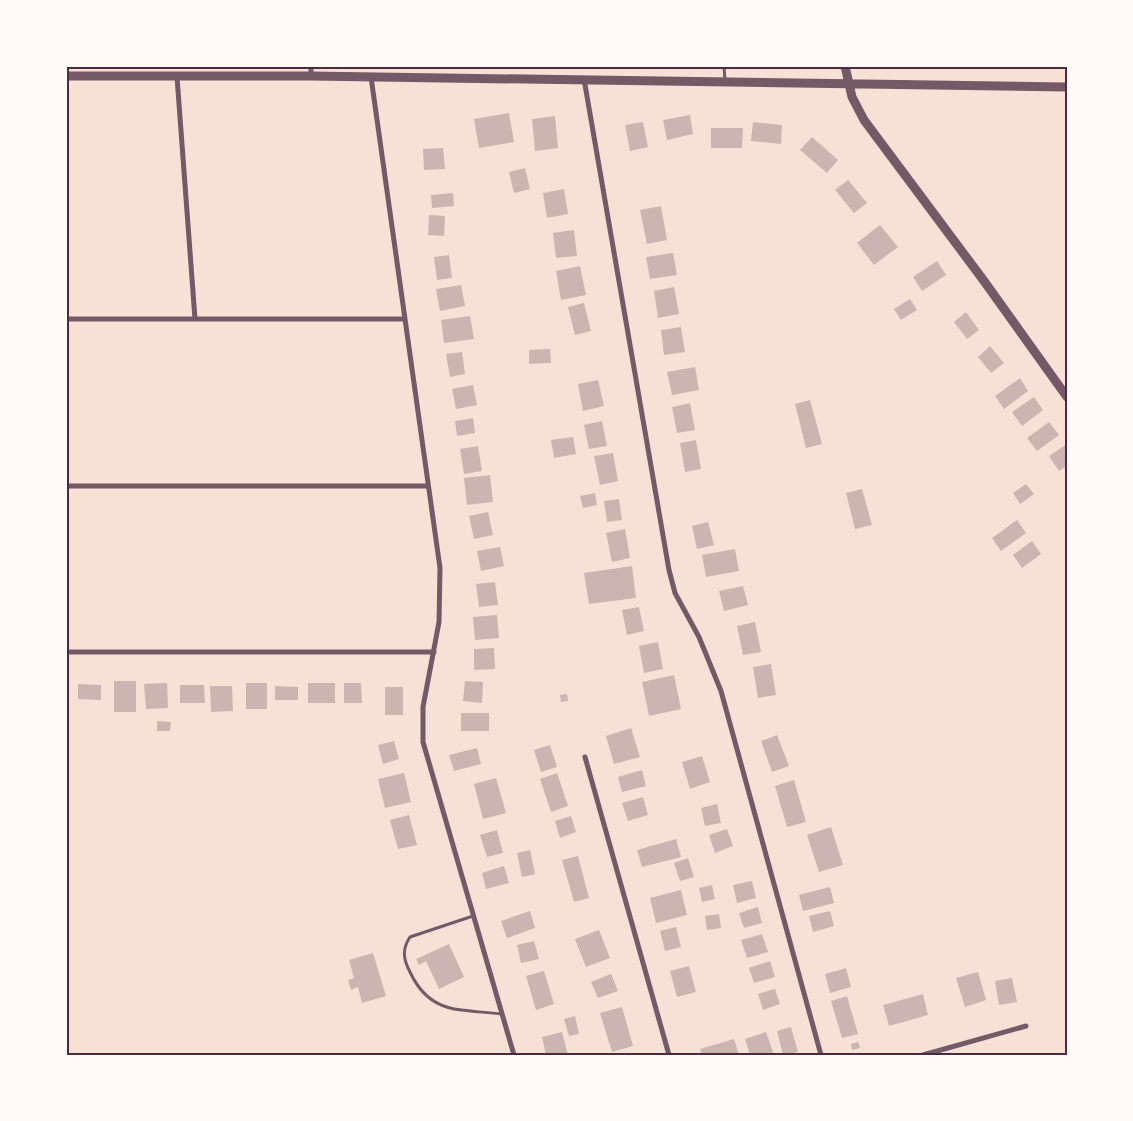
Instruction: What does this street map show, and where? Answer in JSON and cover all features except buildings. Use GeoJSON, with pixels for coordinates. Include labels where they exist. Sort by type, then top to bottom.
{"type":"FeatureCollection","features":[{"type":"Feature","properties":{"kind":"street"},"geometry":{"type":"LineString","coordinates":[[845,66],[848,85],[864,120],[994,294],[1067,397]]}},
{"type":"Feature","properties":{"kind":"street"},"geometry":{"type":"LineString","coordinates":[[66,76],[177,78],[311,71],[371,77],[1067,87]]}},
{"type":"Feature","properties":{"kind":"street"},"geometry":{"type":"LineString","coordinates":[[371,77],[440,568],[441,595],[434,652],[423,707],[423,742],[514,1055]]}},
{"type":"Feature","properties":{"kind":"street"},"geometry":{"type":"LineString","coordinates":[[177,78],[195,319]]}},
{"type":"Feature","properties":{"kind":"street"},"geometry":{"type":"LineString","coordinates":[[584,80],[669,570],[675,593],[699,637],[721,691],[821,1055]]}},
{"type":"Feature","properties":{"kind":"street"},"geometry":{"type":"LineString","coordinates":[[66,319],[404,319]]}},
{"type":"Feature","properties":{"kind":"street"},"geometry":{"type":"LineString","coordinates":[[66,486],[428,486]]}},
{"type":"Feature","properties":{"kind":"street"},"geometry":{"type":"LineString","coordinates":[[66,652],[434,652]]}},
{"type":"Feature","properties":{"kind":"street"},"geometry":{"type":"LineString","coordinates":[[585,757],[669,1055]]}},
{"type":"Feature","properties":{"kind":"street"},"geometry":{"type":"LineString","coordinates":[[923,1055],[1026,1026]]}},
{"type":"Feature","properties":{"kind":"lane"},"geometry":{"type":"LineString","coordinates":[[724,66],[726,83]]}},
{"type":"Feature","properties":{"kind":"lane"},"geometry":{"type":"LineString","coordinates":[[473,916],[410,937],[404,945],[404,960],[418,989],[428,999],[442,1006],[502,1014]]}}]}
